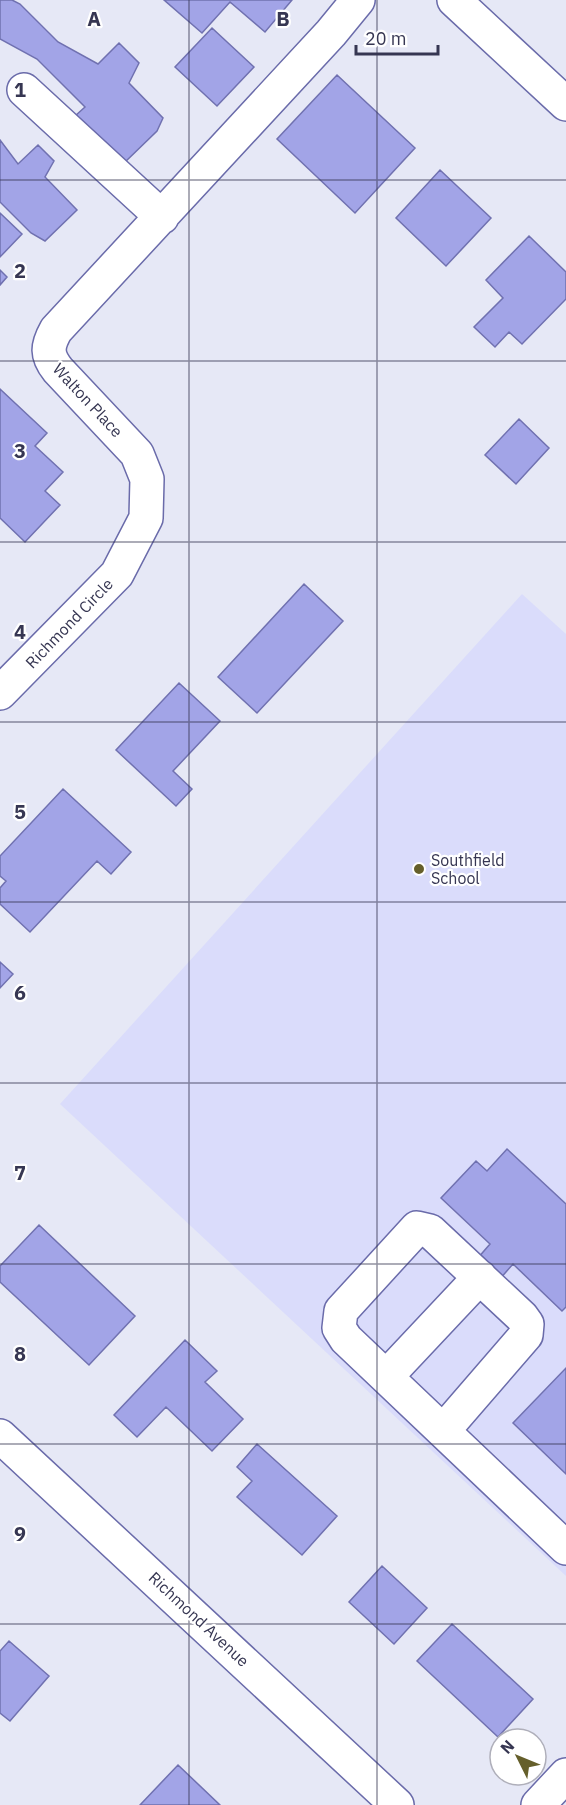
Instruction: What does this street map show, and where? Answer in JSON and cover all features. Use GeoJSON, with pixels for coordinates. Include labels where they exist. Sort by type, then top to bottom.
{"type":"FeatureCollection","features":[{"type":"Feature","properties":{"kind":"street","name":"Walton Place"},"geometry":{"type":"LineString","coordinates":[[147,479],[129,444],[58,370],[48,352],[49,344],[56,330],[358,0]]}},
{"type":"Feature","properties":{"kind":"street"},"geometry":{"type":"LineString","coordinates":[[454,0],[566,104]]}},
{"type":"Feature","properties":{"kind":"street"},"geometry":{"type":"LineString","coordinates":[[24,90],[162,216]]}},
{"type":"Feature","properties":{"kind":"street","name":"Richmond Circle"},"geometry":{"type":"LineString","coordinates":[[0,693],[117,574],[146,518],[147,479]]}},
{"type":"Feature","properties":{"kind":"street"},"geometry":{"type":"LineString","coordinates":[[443,1431],[526,1335],[527,1324],[430,1231],[417,1228],[406,1237],[341,1311],[338,1320],[346,1339],[566,1548]]}},
{"type":"Feature","properties":{"kind":"street"},"geometry":{"type":"LineString","coordinates":[[386,1377],[480,1277]]}},
{"type":"Feature","properties":{"kind":"street","name":"Richmond Avenue"},"geometry":{"type":"LineString","coordinates":[[0,1436],[397,1805]]}},
{"type":"Feature","properties":{"kind":"street"},"geometry":{"type":"LineString","coordinates":[[538,1805],[566,1775]]}},
{"type":"Feature","properties":{"kind":"shaded area","name":"Southfield School"},"geometry":{"type":"Polygon","coordinates":[[[522,594],[566,634],[566,1576],[60,1104],[522,594]]]}},
{"type":"Feature","properties":{"kind":"building"},"geometry":{"type":"Polygon","coordinates":[[[0,0],[12,0],[20,4],[58,42],[98,64],[119,43],[139,63],[129,83],[163,118],[157,131],[122,165],[75,116],[85,107],[37,59],[0,39],[0,0]]]}},
{"type":"Feature","properties":{"kind":"building"},"geometry":{"type":"Polygon","coordinates":[[[164,0],[292,0],[265,32],[230,2],[202,33],[164,0]]]}},
{"type":"Feature","properties":{"kind":"building"},"geometry":{"type":"Polygon","coordinates":[[[212,28],[254,67],[217,106],[175,67],[212,28]]]}},
{"type":"Feature","properties":{"kind":"building"},"geometry":{"type":"Polygon","coordinates":[[[337,75],[415,148],[355,213],[277,139],[337,75]]]}},
{"type":"Feature","properties":{"kind":"building"},"geometry":{"type":"Polygon","coordinates":[[[0,140],[18,164],[38,145],[54,161],[45,177],[77,210],[45,241],[31,233],[0,202],[0,140]]]}},
{"type":"Feature","properties":{"kind":"building"},"geometry":{"type":"Polygon","coordinates":[[[440,170],[491,218],[446,266],[396,218],[440,170]]]}},
{"type":"Feature","properties":{"kind":"building"},"geometry":{"type":"Polygon","coordinates":[[[0,213],[22,234],[0,257],[0,213]]]}},
{"type":"Feature","properties":{"kind":"building"},"geometry":{"type":"Polygon","coordinates":[[[529,236],[566,272],[566,299],[522,344],[509,332],[495,347],[474,327],[503,298],[486,280],[529,236]]]}},
{"type":"Feature","properties":{"kind":"building"},"geometry":{"type":"Polygon","coordinates":[[[0,270],[7,277],[0,285],[0,270]]]}},
{"type":"Feature","properties":{"kind":"building"},"geometry":{"type":"Polygon","coordinates":[[[0,389],[47,433],[35,446],[63,472],[45,491],[60,505],[25,542],[0,518],[0,389]]]}},
{"type":"Feature","properties":{"kind":"building"},"geometry":{"type":"Polygon","coordinates":[[[519,419],[549,448],[516,484],[485,455],[519,419]]]}},
{"type":"Feature","properties":{"kind":"building"},"geometry":{"type":"Polygon","coordinates":[[[304,584],[343,621],[257,713],[218,677],[304,584]]]}},
{"type":"Feature","properties":{"kind":"building"},"geometry":{"type":"Polygon","coordinates":[[[179,683],[220,721],[173,771],[192,789],[176,806],[116,750],[179,683]]]}},
{"type":"Feature","properties":{"kind":"building"},"geometry":{"type":"Polygon","coordinates":[[[63,789],[131,852],[111,874],[97,861],[30,932],[0,904],[0,888],[6,881],[0,876],[0,856],[63,789]]]}},
{"type":"Feature","properties":{"kind":"building"},"geometry":{"type":"Polygon","coordinates":[[[0,962],[13,974],[0,988],[0,962]]]}},
{"type":"Feature","properties":{"kind":"building"},"geometry":{"type":"Polygon","coordinates":[[[507,1149],[566,1204],[566,1307],[562,1311],[513,1264],[499,1280],[477,1259],[490,1244],[441,1198],[476,1161],[487,1171],[507,1149]]]}},
{"type":"Feature","properties":{"kind":"building"},"geometry":{"type":"Polygon","coordinates":[[[39,1225],[135,1316],[89,1365],[0,1282],[0,1266],[39,1225]]]}},
{"type":"Feature","properties":{"kind":"building"},"geometry":{"type":"Polygon","coordinates":[[[185,1340],[217,1371],[205,1382],[243,1419],[212,1451],[166,1407],[137,1437],[114,1415],[185,1340]]]}},
{"type":"Feature","properties":{"kind":"building"},"geometry":{"type":"Polygon","coordinates":[[[566,1368],[566,1474],[513,1423],[566,1368]]]}},
{"type":"Feature","properties":{"kind":"building"},"geometry":{"type":"Polygon","coordinates":[[[257,1444],[337,1516],[302,1555],[237,1497],[252,1481],[237,1467],[257,1444]]]}},
{"type":"Feature","properties":{"kind":"building"},"geometry":{"type":"Polygon","coordinates":[[[382,1566],[427,1608],[394,1644],[349,1602],[382,1566]]]}},
{"type":"Feature","properties":{"kind":"building"},"geometry":{"type":"Polygon","coordinates":[[[452,1624],[533,1699],[507,1727],[488,1728],[417,1661],[452,1624]]]}},
{"type":"Feature","properties":{"kind":"building"},"geometry":{"type":"Polygon","coordinates":[[[9,1641],[49,1676],[10,1721],[0,1713],[0,1651],[9,1641]]]}},
{"type":"Feature","properties":{"kind":"building"},"geometry":{"type":"Polygon","coordinates":[[[178,1765],[220,1805],[140,1805],[178,1765]]]}},
{"type":"Feature","properties":{"kind":"place","name":"Southfield School"},"geometry":{"type":"Point","coordinates":[419,869]}}]}
